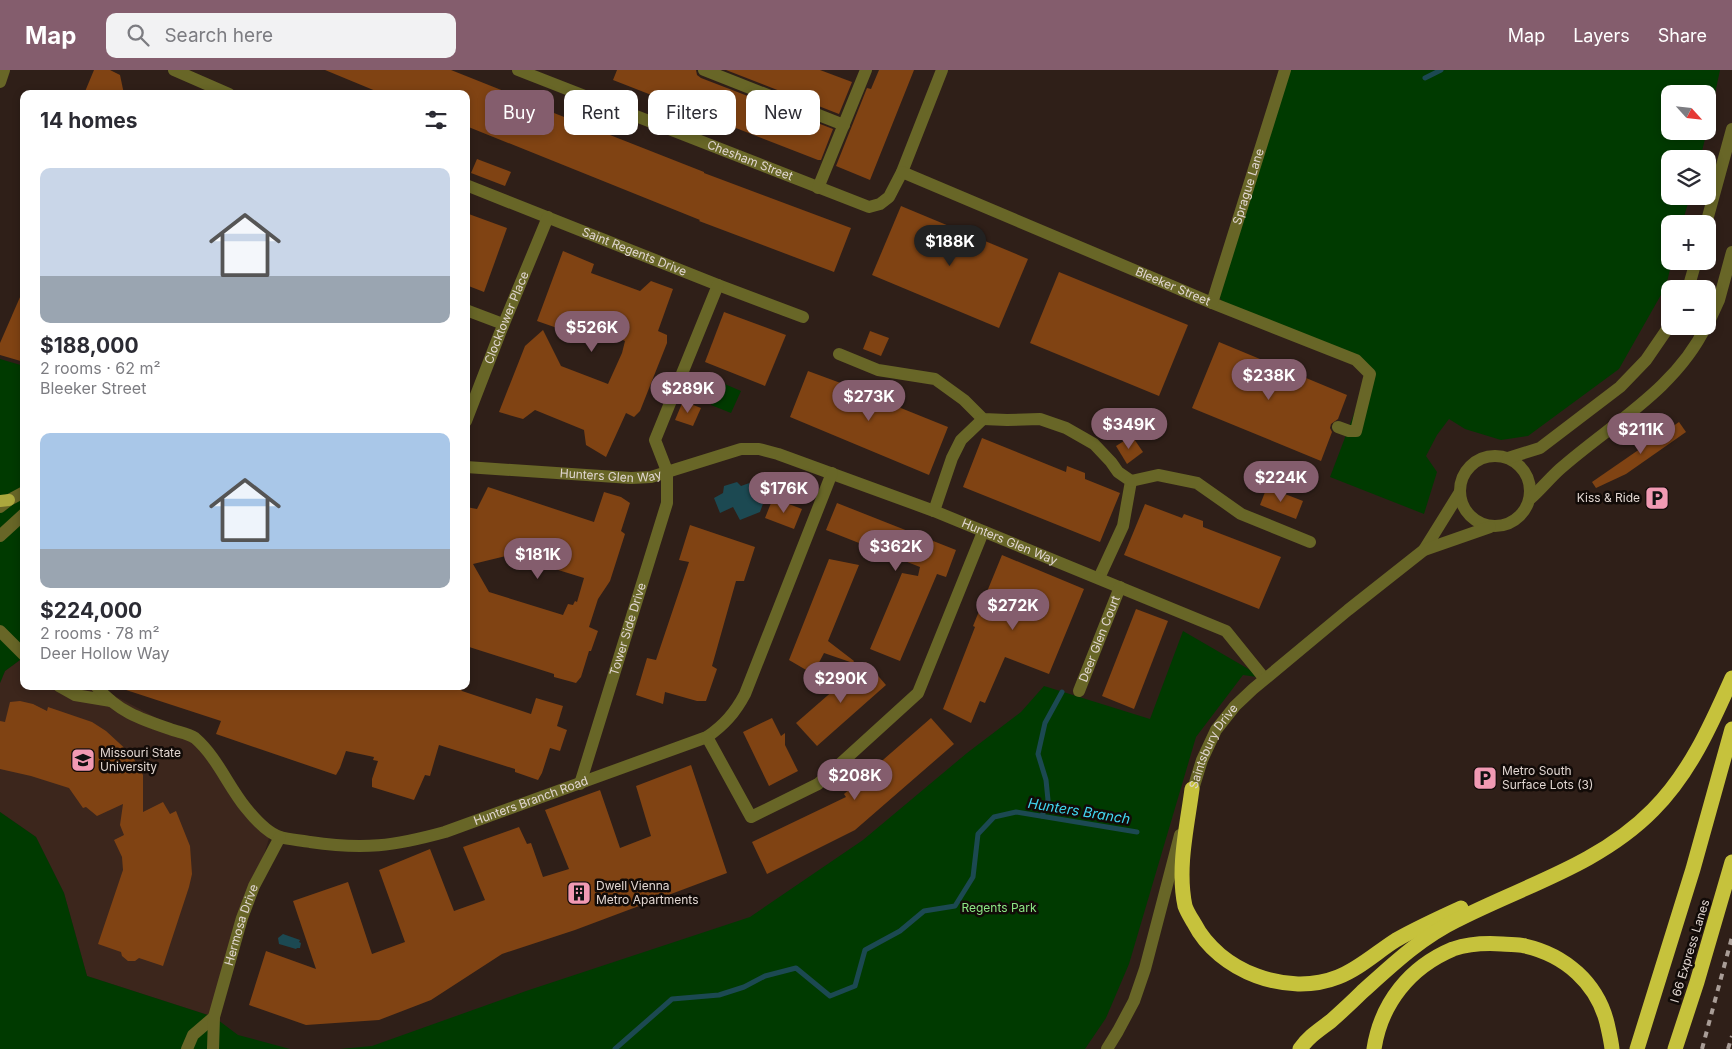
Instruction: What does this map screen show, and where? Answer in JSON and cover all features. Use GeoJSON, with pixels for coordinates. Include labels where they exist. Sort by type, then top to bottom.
{"type":"FeatureCollection","features":[{"type":"Feature","properties":{"kind":"highway"},"geometry":{"type":"LineString","coordinates":[[1300,1049],[1306,1039],[1331,1021],[1413,946],[1456,920],[1566,870],[1616,841],[1652,811],[1675,785],[1686,769],[1715,717],[1732,678]]}},
{"type":"Feature","properties":{"kind":"highway"},"geometry":{"type":"LineString","coordinates":[[1637,1049],[1693,868],[1732,729]]}},
{"type":"Feature","properties":{"kind":"highway"},"geometry":{"type":"LineString","coordinates":[[1192,789],[1183,856],[1186,908],[1202,936],[1226,960],[1245,971],[1267,980],[1312,984],[1338,977],[1350,972],[1396,940],[1432,920],[1479,900],[1538,883]]}},
{"type":"Feature","properties":{"kind":"highway","name":"I 66 Express Lanes"},"geometry":{"type":"LineString","coordinates":[[1675,1049],[1697,982],[1732,862]]}},
{"type":"Feature","properties":{"kind":"highway"},"geometry":{"type":"LineString","coordinates":[[1374,1049],[1376,1035],[1383,1015],[1393,997],[1406,980],[1424,965],[1454,949],[1487,943],[1525,946],[1534,949],[1560,959],[1587,981],[1603,1009],[1612,1042],[1612,1049]]}},
{"type":"Feature","properties":{"kind":"highway"},"geometry":{"type":"LineString","coordinates":[[1311,1049],[1331,1021]]}},
{"type":"Feature","properties":{"kind":"street"},"geometry":{"type":"LineString","coordinates":[[0,82],[4,70]]}},
{"type":"Feature","properties":{"kind":"street"},"geometry":{"type":"LineString","coordinates":[[174,70],[220,90]]}},
{"type":"Feature","properties":{"kind":"street","name":"Chesham Street"},"geometry":{"type":"LineString","coordinates":[[518,70],[539,74],[869,207],[880,204],[889,196],[902,172]]}},
{"type":"Feature","properties":{"kind":"street"},"geometry":{"type":"LineString","coordinates":[[704,70],[844,125]]}},
{"type":"Feature","properties":{"kind":"street"},"geometry":{"type":"LineString","coordinates":[[818,188],[866,70]]}},
{"type":"Feature","properties":{"kind":"street"},"geometry":{"type":"LineString","coordinates":[[902,172],[942,70]]}},
{"type":"Feature","properties":{"kind":"street","name":"Sprague Lane"},"geometry":{"type":"LineString","coordinates":[[1212,303],[1285,70]]}},
{"type":"Feature","properties":{"kind":"street"},"geometry":{"type":"LineString","coordinates":[[1708,215],[1732,129]]}},
{"type":"Feature","properties":{"kind":"street","name":"Bleeker Street"},"geometry":{"type":"LineString","coordinates":[[902,172],[1212,303],[1356,360],[1370,374],[1356,431],[1349,431],[1338,427]]}},
{"type":"Feature","properties":{"kind":"street","name":"Saint Regents Drive"},"geometry":{"type":"LineString","coordinates":[[470,187],[803,317]]}},
{"type":"Feature","properties":{"kind":"street","name":"Clocktower Place"},"geometry":{"type":"LineString","coordinates":[[470,412],[503,324],[548,216]]}},
{"type":"Feature","properties":{"kind":"street"},"geometry":{"type":"LineString","coordinates":[[1716,306],[1732,252]]}},
{"type":"Feature","properties":{"kind":"street","name":"Tower Side Drive"},"geometry":{"type":"LineString","coordinates":[[580,784],[668,503],[667,472],[655,440],[718,285]]}},
{"type":"Feature","properties":{"kind":"street"},"geometry":{"type":"LineString","coordinates":[[470,312],[503,324]]}},
{"type":"Feature","properties":{"kind":"street"},"geometry":{"type":"LineString","coordinates":[[1663,335],[1646,360],[1620,387],[1540,448],[1508,458],[1491,456],[1474,462],[1466,470],[1461,481],[1462,504],[1468,514],[1476,522],[1497,528],[1511,523],[1521,516],[1531,498],[1559,470],[1637,408],[1669,379],[1702,335]]}},
{"type":"Feature","properties":{"kind":"street"},"geometry":{"type":"LineString","coordinates":[[839,354],[878,370],[935,379],[964,400],[983,419],[1040,419],[1066,428],[1094,444],[1118,472],[1131,481],[1158,475],[1197,483],[1241,514],[1310,542]]}},
{"type":"Feature","properties":{"kind":"street"},"geometry":{"type":"LineString","coordinates":[[934,511],[952,458],[961,440],[983,419]]}},
{"type":"Feature","properties":{"kind":"street","name":"Hunters Glen Way"},"geometry":{"type":"LineString","coordinates":[[470,467],[631,478],[651,477],[741,449],[759,449],[778,454],[934,511],[1226,631],[1264,678]]}},
{"type":"Feature","properties":{"kind":"street"},"geometry":{"type":"LineString","coordinates":[[1508,458],[1518,464],[1525,472],[1530,483],[1531,498]]}},
{"type":"Feature","properties":{"kind":"street","name":"Hunters Branch Road"},"geometry":{"type":"LineString","coordinates":[[100,690],[122,710],[140,719],[193,737],[208,752],[246,808],[260,823],[280,837],[354,847],[382,846],[408,842],[445,832],[707,737],[724,724],[737,710],[745,694],[832,473]]}},
{"type":"Feature","properties":{"kind":"street"},"geometry":{"type":"LineString","coordinates":[[1099,578],[1123,526],[1131,481]]}},
{"type":"Feature","properties":{"kind":"street","name":"Saintsbury Drive"},"geometry":{"type":"LineString","coordinates":[[1424,550],[1460,492]]}},
{"type":"Feature","properties":{"kind":"street"},"geometry":{"type":"LineString","coordinates":[[3,503],[20,494]]}},
{"type":"Feature","properties":{"kind":"street"},"geometry":{"type":"LineString","coordinates":[[0,545],[4,532],[20,518]]}},
{"type":"Feature","properties":{"kind":"street","name":"Saintsbury Drive"},"geometry":{"type":"LineString","coordinates":[[1106,1049],[1134,1001],[1145,969],[1192,789],[1202,760],[1216,730],[1235,706],[1264,678],[1424,550],[1490,527]]}},
{"type":"Feature","properties":{"kind":"street"},"geometry":{"type":"LineString","coordinates":[[707,737],[751,817],[818,784],[918,694],[983,532]]}},
{"type":"Feature","properties":{"kind":"street","name":"Deer Glen Court"},"geometry":{"type":"LineString","coordinates":[[1079,691],[1120,587]]}},
{"type":"Feature","properties":{"kind":"street"},"geometry":{"type":"LineString","coordinates":[[0,631],[20,652]]}},
{"type":"Feature","properties":{"kind":"street","name":"Hunters Branch Road"},"geometry":{"type":"LineString","coordinates":[[66,690],[75,695],[110,701]]}},
{"type":"Feature","properties":{"kind":"street","name":"Hermosa Drive"},"geometry":{"type":"LineString","coordinates":[[213,1049],[214,1017],[242,918],[254,886],[280,837]]}},
{"type":"Feature","properties":{"kind":"street"},"geometry":{"type":"LineString","coordinates":[[187,1049],[193,1035],[214,1017]]}},
{"type":"Feature","properties":{"kind":"shaded area"},"geometry":{"type":"Polygon","coordinates":[[[20,660],[20,690],[104,690],[193,737],[271,832],[214,1017],[87,976],[64,893],[36,837],[0,812],[0,683],[5,671],[20,660]]]}},
{"type":"Feature","properties":{"kind":"green space"},"geometry":{"type":"Polygon","coordinates":[[[1285,70],[1720,70],[1716,89],[1716,85],[1661,85],[1661,140],[1705,140],[1702,150],[1661,150],[1661,205],[1687,205],[1685,215],[1661,215],[1661,270],[1670,270],[1667,280],[1661,280],[1661,295],[1619,369],[1528,436],[1501,440],[1465,429],[1449,419],[1437,435],[1426,456],[1437,472],[1424,514],[1330,477],[1371,369],[1223,305],[1217,290],[1285,70]]]}},
{"type":"Feature","properties":{"kind":"green space"},"geometry":{"type":"Polygon","coordinates":[[[0,359],[20,365],[20,660],[5,671],[0,683],[0,359]]]}},
{"type":"Feature","properties":{"kind":"green space"},"geometry":{"type":"Polygon","coordinates":[[[720,382],[741,391],[731,413],[711,405],[720,382]]]}},
{"type":"Feature","properties":{"kind":"green space","name":"Regents Park"},"geometry":{"type":"Polygon","coordinates":[[[1183,631],[1264,678],[1243,675],[1196,737],[1129,964],[1106,1018],[1085,1049],[340,1049],[372,1046],[526,991],[750,917],[863,840],[967,753],[1021,712],[1044,686],[1150,719],[1183,631]]]}},
{"type":"Feature","properties":{"kind":"green space"},"geometry":{"type":"Polygon","coordinates":[[[0,812],[36,837],[64,893],[87,976],[214,1017],[238,1035],[290,1049],[0,1049],[0,812]]]}},
{"type":"Feature","properties":{"kind":"water"},"geometry":{"type":"Polygon","coordinates":[[[755,481],[764,501],[760,512],[740,520],[733,507],[720,513],[714,498],[723,493],[724,486],[737,482],[741,486],[755,481]]]}},
{"type":"Feature","properties":{"kind":"water"},"geometry":{"type":"Polygon","coordinates":[[[283,934],[300,940],[300,948],[296,949],[279,944],[278,938],[283,934]]]}},
{"type":"Feature","properties":{"kind":"building"},"geometry":{"type":"Polygon","coordinates":[[[94,70],[110,70],[120,75],[123,90],[86,90],[94,70]]]}},
{"type":"Feature","properties":{"kind":"building"},"geometry":{"type":"Polygon","coordinates":[[[325,70],[451,70],[501,90],[485,90],[485,134],[470,128],[470,90],[373,90],[325,70]]]}},
{"type":"Feature","properties":{"kind":"building"},"geometry":{"type":"Polygon","coordinates":[[[617,70],[696,70],[697,75],[701,78],[732,90],[648,90],[648,94],[613,80],[617,70]]]}},
{"type":"Feature","properties":{"kind":"building"},"geometry":{"type":"Polygon","coordinates":[[[726,70],[820,70],[852,82],[839,114],[820,107],[820,90],[777,90],[726,70]]]}},
{"type":"Feature","properties":{"kind":"building"},"geometry":{"type":"Polygon","coordinates":[[[879,70],[914,70],[870,180],[836,166],[867,88],[871,89],[879,70]]]}},
{"type":"Feature","properties":{"kind":"building"},"geometry":{"type":"Polygon","coordinates":[[[736,92],[746,95],[746,132],[736,128],[736,92]]]}},
{"type":"Feature","properties":{"kind":"building"},"geometry":{"type":"Polygon","coordinates":[[[554,113],[564,117],[564,135],[610,135],[704,173],[851,228],[834,272],[488,135],[554,135],[554,113]]]}},
{"type":"Feature","properties":{"kind":"building"},"geometry":{"type":"Polygon","coordinates":[[[820,124],[833,129],[821,160],[754,135],[820,135],[820,124]]]}},
{"type":"Feature","properties":{"kind":"building"},"geometry":{"type":"Polygon","coordinates":[[[477,159],[511,172],[505,186],[471,173],[477,159]]]}},
{"type":"Feature","properties":{"kind":"building"},"geometry":{"type":"Polygon","coordinates":[[[901,206],[1028,259],[999,328],[872,275],[901,206]]]}},
{"type":"Feature","properties":{"kind":"building"},"geometry":{"type":"Polygon","coordinates":[[[470,214],[507,228],[484,292],[470,287],[470,214]]]}},
{"type":"Feature","properties":{"kind":"building"},"geometry":{"type":"Polygon","coordinates":[[[563,251],[594,264],[591,273],[640,291],[651,281],[673,289],[658,331],[667,335],[667,343],[640,411],[634,417],[626,413],[606,457],[586,445],[584,430],[535,410],[523,419],[499,412],[525,346],[543,330],[561,366],[608,384],[622,353],[625,341],[580,323],[560,329],[537,321],[563,251]]]}},
{"type":"Feature","properties":{"kind":"building"},"geometry":{"type":"Polygon","coordinates":[[[1059,272],[1188,325],[1159,396],[1030,343],[1059,272]]]}},
{"type":"Feature","properties":{"kind":"building"},"geometry":{"type":"Polygon","coordinates":[[[20,297],[20,361],[0,355],[0,343],[20,297]]]}},
{"type":"Feature","properties":{"kind":"building"},"geometry":{"type":"Polygon","coordinates":[[[724,312],[786,335],[765,386],[705,362],[724,312]]]}},
{"type":"Feature","properties":{"kind":"building"},"geometry":{"type":"Polygon","coordinates":[[[870,331],[889,338],[881,356],[863,349],[870,331]]]}},
{"type":"Feature","properties":{"kind":"building"},"geometry":{"type":"Polygon","coordinates":[[[1219,342],[1347,395],[1338,419],[1331,424],[1332,432],[1321,461],[1192,408],[1219,342]]]}},
{"type":"Feature","properties":{"kind":"building"},"geometry":{"type":"Polygon","coordinates":[[[808,371],[846,385],[849,381],[867,389],[866,394],[948,427],[929,475],[790,417],[808,371]]]}},
{"type":"Feature","properties":{"kind":"building"},"geometry":{"type":"Polygon","coordinates":[[[683,401],[701,408],[693,426],[675,420],[683,401]]]}},
{"type":"Feature","properties":{"kind":"building"},"geometry":{"type":"Polygon","coordinates":[[[1679,422],[1686,432],[1626,474],[1596,488],[1592,482],[1679,422]]]}},
{"type":"Feature","properties":{"kind":"building"},"geometry":{"type":"Polygon","coordinates":[[[1132,436],[1143,452],[1127,464],[1116,446],[1132,436]]]}},
{"type":"Feature","properties":{"kind":"building"},"geometry":{"type":"Polygon","coordinates":[[[982,438],[1066,472],[1067,466],[1085,473],[1085,479],[1120,493],[1100,542],[963,487],[982,438]]]}},
{"type":"Feature","properties":{"kind":"building"},"geometry":{"type":"Polygon","coordinates":[[[488,487],[594,522],[604,492],[621,497],[630,503],[621,531],[625,534],[610,581],[598,599],[589,627],[598,631],[591,651],[589,651],[581,677],[576,683],[554,677],[554,674],[470,647],[470,508],[477,509],[488,487]],[[510,555],[473,564],[489,592],[563,615],[568,604],[573,605],[575,601],[577,602],[584,578],[510,555]]]}},
{"type":"Feature","properties":{"kind":"building"},"geometry":{"type":"Polygon","coordinates":[[[1267,487],[1303,501],[1296,519],[1260,505],[1267,487]]]}},
{"type":"Feature","properties":{"kind":"building"},"geometry":{"type":"Polygon","coordinates":[[[773,498],[802,509],[794,529],[765,518],[773,498]]]}},
{"type":"Feature","properties":{"kind":"building"},"geometry":{"type":"Polygon","coordinates":[[[837,503],[956,550],[946,577],[937,574],[900,661],[870,649],[902,573],[918,576],[920,567],[826,530],[837,503]]]}},
{"type":"Feature","properties":{"kind":"building"},"geometry":{"type":"Polygon","coordinates":[[[1145,504],[1182,518],[1184,514],[1203,521],[1203,527],[1281,557],[1259,609],[1124,555],[1145,504]]]}},
{"type":"Feature","properties":{"kind":"building"},"geometry":{"type":"Polygon","coordinates":[[[690,525],[755,547],[744,581],[736,581],[712,666],[717,669],[706,701],[697,701],[665,692],[663,704],[636,695],[647,658],[656,660],[689,562],[679,560],[690,525]]]}},
{"type":"Feature","properties":{"kind":"building"},"geometry":{"type":"Polygon","coordinates":[[[1002,555],[1084,589],[1049,674],[1005,657],[985,703],[980,701],[971,723],[943,709],[975,627],[973,626],[1002,555]]]}},
{"type":"Feature","properties":{"kind":"building"},"geometry":{"type":"Polygon","coordinates":[[[829,559],[859,565],[828,641],[854,661],[853,663],[824,653],[813,674],[789,660],[829,559]]]}},
{"type":"Feature","properties":{"kind":"building"},"geometry":{"type":"Polygon","coordinates":[[[1136,609],[1168,621],[1134,709],[1102,696],[1136,609]]]}},
{"type":"Feature","properties":{"kind":"building"},"geometry":{"type":"Polygon","coordinates":[[[866,662],[886,685],[817,746],[796,723],[866,662]]]}},
{"type":"Feature","properties":{"kind":"building"},"geometry":{"type":"Polygon","coordinates":[[[126,690],[461,690],[531,714],[536,698],[563,706],[557,726],[567,730],[560,751],[550,748],[538,780],[515,772],[515,769],[439,745],[430,776],[425,775],[414,800],[372,787],[372,779],[378,761],[373,760],[374,757],[346,751],[336,775],[216,734],[221,721],[126,690]]]}},
{"type":"Feature","properties":{"kind":"building"},"geometry":{"type":"Polygon","coordinates":[[[20,701],[33,704],[47,711],[48,707],[92,722],[106,731],[131,754],[143,775],[143,812],[163,802],[170,814],[176,811],[190,846],[192,874],[163,966],[139,958],[135,961],[128,961],[122,956],[121,952],[98,944],[123,870],[122,857],[114,840],[124,835],[120,825],[123,804],[97,816],[86,807],[83,808],[69,788],[0,769],[0,721],[5,722],[10,702],[20,701]]]}},
{"type":"Feature","properties":{"kind":"building"},"geometry":{"type":"Polygon","coordinates":[[[772,718],[781,736],[785,733],[785,745],[798,771],[769,786],[743,732],[772,718]]]}},
{"type":"Feature","properties":{"kind":"building"},"geometry":{"type":"Polygon","coordinates":[[[931,718],[954,744],[855,830],[767,874],[752,842],[846,797],[844,794],[931,718]]]}},
{"type":"Feature","properties":{"kind":"building","name":"Dwell Vienna Metro Apartments"},"geometry":{"type":"Polygon","coordinates":[[[691,765],[727,873],[575,930],[502,954],[431,1000],[379,1020],[306,1025],[249,1005],[266,951],[316,969],[293,901],[348,882],[372,954],[405,942],[379,870],[430,849],[454,911],[485,900],[463,847],[519,827],[527,844],[531,843],[543,877],[569,869],[545,810],[600,790],[620,848],[651,836],[636,786],[691,765]]]}},
{"type":"Feature","properties":{"kind":"waterway"},"geometry":{"type":"LineString","coordinates":[[1425,78],[1441,70]]}},
{"type":"Feature","properties":{"kind":"waterway"},"geometry":{"type":"LineString","coordinates":[[1042,816],[1048,800],[1046,780],[1038,754],[1045,723],[1062,692]]}},
{"type":"Feature","properties":{"kind":"waterway","name":"Hunters Branch"},"geometry":{"type":"LineString","coordinates":[[615,1049],[672,999],[719,995],[744,987],[765,976],[796,968],[830,996],[855,986],[865,950],[900,931],[924,911],[955,906],[973,877],[978,834],[994,817],[1016,812],[1137,832]]}},
{"type":"Feature","properties":{"kind":"railway"},"geometry":{"type":"LineString","coordinates":[[1702,1049],[1732,937]]}},
{"type":"Feature","properties":{"kind":"railway"},"geometry":{"type":"LineString","coordinates":[[1728,1049],[1732,1036]]}},
{"type":"Feature","properties":{"kind":"place","name":"Kiss & Ride"},"geometry":{"type":"Point","coordinates":[1657,498]}},
{"type":"Feature","properties":{"kind":"place","name":"Missouri State University"},"geometry":{"type":"Point","coordinates":[83,760]}},
{"type":"Feature","properties":{"kind":"place","name":"Metro South Surface Lots (3)"},"geometry":{"type":"Point","coordinates":[1485,778]}},
{"type":"Feature","properties":{"kind":"place","name":"Dwell Vienna Metro Apartments"},"geometry":{"type":"Point","coordinates":[579,893]}}]}
